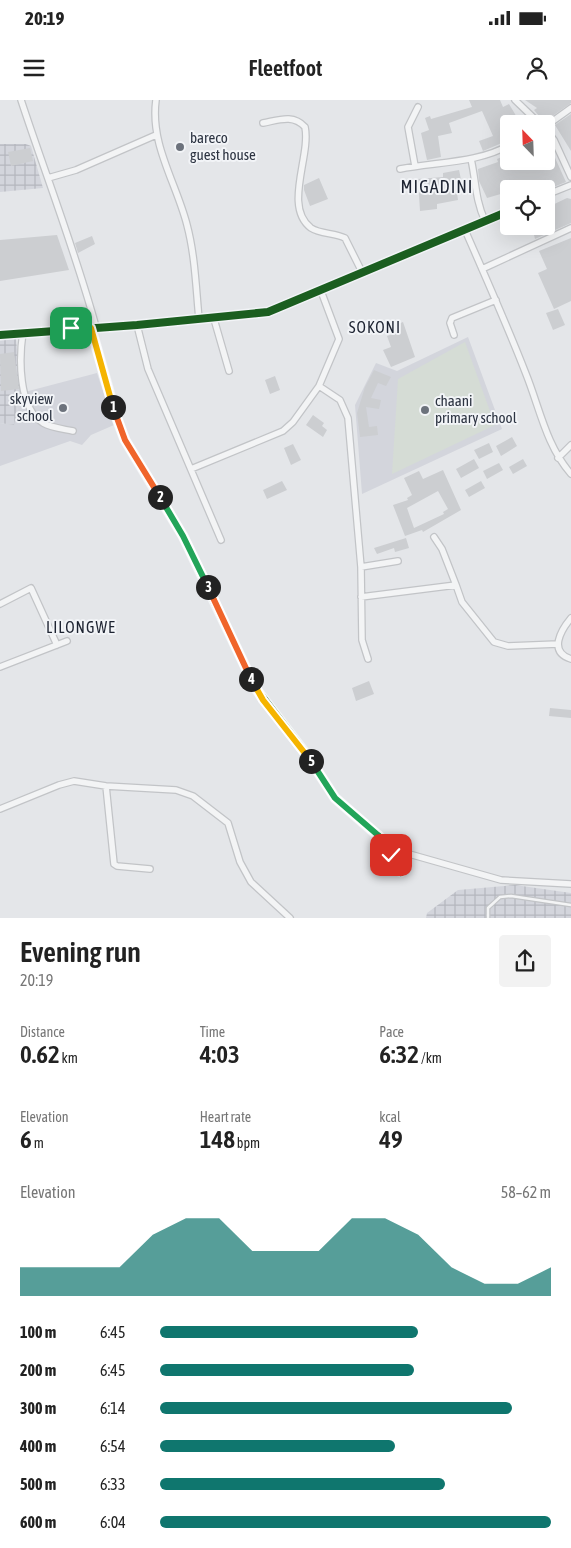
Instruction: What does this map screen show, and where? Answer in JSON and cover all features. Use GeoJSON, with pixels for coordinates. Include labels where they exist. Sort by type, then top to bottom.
{"type":"FeatureCollection","features":[{"type":"Feature","properties":{"kind":"street"},"geometry":{"type":"LineString","coordinates":[[21,100],[78,261],[116,416],[125,440],[183,536],[256,689],[309,758],[335,798],[382,839],[401,872]]}},
{"type":"Feature","properties":{"kind":"street"},"geometry":{"type":"LineString","coordinates":[[156,100],[156,135],[188,232],[199,320]]}},
{"type":"Feature","properties":{"kind":"street"},"geometry":{"type":"LineString","coordinates":[[515,100],[531,115]]}},
{"type":"Feature","properties":{"kind":"street"},"geometry":{"type":"LineString","coordinates":[[415,166],[408,127],[418,107]]}},
{"type":"Feature","properties":{"kind":"street"},"geometry":{"type":"LineString","coordinates":[[555,120],[571,108]]}},
{"type":"Feature","properties":{"kind":"street"},"geometry":{"type":"LineString","coordinates":[[263,122],[289,118],[297,120],[305,127],[306,153],[297,199],[303,218],[312,229],[345,238],[362,272]]}},
{"type":"Feature","properties":{"kind":"street"},"geometry":{"type":"LineString","coordinates":[[48,178],[76,170],[156,135]]}},
{"type":"Feature","properties":{"kind":"street"},"geometry":{"type":"LineString","coordinates":[[555,142],[571,177]]}},
{"type":"Feature","properties":{"kind":"street"},"geometry":{"type":"LineString","coordinates":[[400,169],[471,158],[500,151]]}},
{"type":"Feature","properties":{"kind":"street"},"geometry":{"type":"LineString","coordinates":[[471,158],[476,181],[476,199],[485,221]]}},
{"type":"Feature","properties":{"kind":"street"},"geometry":{"type":"LineString","coordinates":[[555,191],[571,185]]}},
{"type":"Feature","properties":{"kind":"street"},"geometry":{"type":"LineString","coordinates":[[0,334],[199,320],[268,312],[500,215]]}},
{"type":"Feature","properties":{"kind":"street"},"geometry":{"type":"LineString","coordinates":[[482,269],[571,228]]}},
{"type":"Feature","properties":{"kind":"street"},"geometry":{"type":"LineString","coordinates":[[465,230],[496,300],[558,458],[571,474]]}},
{"type":"Feature","properties":{"kind":"street"},"geometry":{"type":"LineString","coordinates":[[191,469],[283,431],[302,413],[319,386],[338,339],[320,290]]}},
{"type":"Feature","properties":{"kind":"street"},"geometry":{"type":"LineString","coordinates":[[454,335],[450,323],[452,318],[496,300]]}},
{"type":"Feature","properties":{"kind":"street"},"geometry":{"type":"LineString","coordinates":[[214,318],[229,371]]}},
{"type":"Feature","properties":{"kind":"street"},"geometry":{"type":"LineString","coordinates":[[136,325],[148,370],[221,540]]}},
{"type":"Feature","properties":{"kind":"street"},"geometry":{"type":"LineString","coordinates":[[23,332],[20,365],[26,399],[30,409],[45,424],[73,431]]}},
{"type":"Feature","properties":{"kind":"street"},"geometry":{"type":"LineString","coordinates":[[319,386],[340,400],[348,418],[362,567],[362,640],[368,659]]}},
{"type":"Feature","properties":{"kind":"street"},"geometry":{"type":"LineString","coordinates":[[558,458],[571,445]]}},
{"type":"Feature","properties":{"kind":"street"},"geometry":{"type":"LineString","coordinates":[[434,537],[444,554],[462,602],[494,642],[508,646],[558,644]]}},
{"type":"Feature","properties":{"kind":"street"},"geometry":{"type":"LineString","coordinates":[[362,567],[398,561]]}},
{"type":"Feature","properties":{"kind":"street"},"geometry":{"type":"LineString","coordinates":[[361,597],[456,585]]}},
{"type":"Feature","properties":{"kind":"street"},"geometry":{"type":"LineString","coordinates":[[0,604],[31,588],[57,644]]}},
{"type":"Feature","properties":{"kind":"street"},"geometry":{"type":"LineString","coordinates":[[571,618],[558,635],[558,644],[562,655],[571,659]]}},
{"type":"Feature","properties":{"kind":"street"},"geometry":{"type":"LineString","coordinates":[[0,667],[67,641]]}},
{"type":"Feature","properties":{"kind":"street"},"geometry":{"type":"LineString","coordinates":[[0,809],[74,781],[106,786],[176,790],[193,796],[228,824],[240,862],[251,882],[290,918]]}},
{"type":"Feature","properties":{"kind":"street"},"geometry":{"type":"LineString","coordinates":[[106,786],[114,864],[117,866],[150,869]]}},
{"type":"Feature","properties":{"kind":"street"},"geometry":{"type":"LineString","coordinates":[[388,848],[501,880],[571,884]]}},
{"type":"Feature","properties":{"kind":"lane"},"geometry":{"type":"LineString","coordinates":[[488,918],[488,908],[500,897],[511,896],[571,905]]}},
{"type":"Feature","properties":{"kind":"shaded area"},"geometry":{"type":"Polygon","coordinates":[[[0,144],[26,144],[31,146],[43,188],[0,192],[0,144]]]}},
{"type":"Feature","properties":{"kind":"shaded area","name":"chaani primary school"},"geometry":{"type":"Polygon","coordinates":[[[468,337],[502,429],[362,494],[355,405],[376,363],[397,371],[468,337]]]}},
{"type":"Feature","properties":{"kind":"shaded area"},"geometry":{"type":"Polygon","coordinates":[[[16,339],[21,393],[14,425],[0,423],[0,340],[16,339]]]}},
{"type":"Feature","properties":{"kind":"shaded area"},"geometry":{"type":"Polygon","coordinates":[[[465,342],[495,425],[392,474],[398,379],[465,342]]]}},
{"type":"Feature","properties":{"kind":"shaded area","name":"skyview school"},"geometry":{"type":"Polygon","coordinates":[[[97,373],[114,425],[91,435],[82,445],[70,441],[0,466],[0,423],[14,425],[21,393],[97,373]]]}},
{"type":"Feature","properties":{"kind":"shaded area"},"geometry":{"type":"Polygon","coordinates":[[[515,885],[571,893],[571,918],[426,918],[427,913],[458,890],[515,885]]]}},
{"type":"Feature","properties":{"kind":"building"},"geometry":{"type":"Polygon","coordinates":[[[469,100],[500,100],[503,107],[509,104],[516,115],[500,115],[500,144],[483,151],[479,141],[493,136],[482,111],[449,123],[452,133],[438,136],[441,157],[427,160],[421,133],[429,130],[425,118],[430,116],[431,119],[472,107],[469,100]]]}},
{"type":"Feature","properties":{"kind":"building"},"geometry":{"type":"Polygon","coordinates":[[[525,100],[571,100],[571,103],[554,115],[538,115],[534,110],[537,108],[525,100]]]}},
{"type":"Feature","properties":{"kind":"building"},"geometry":{"type":"Polygon","coordinates":[[[571,114],[571,151],[555,125],[571,114]]]}},
{"type":"Feature","properties":{"kind":"building"},"geometry":{"type":"Polygon","coordinates":[[[30,148],[33,161],[11,166],[8,152],[30,148]]]}},
{"type":"Feature","properties":{"kind":"building"},"geometry":{"type":"Polygon","coordinates":[[[500,158],[500,170],[555,170],[555,158],[566,182],[555,186],[555,180],[500,180],[500,194],[487,198],[479,181],[478,169],[498,162],[497,159],[500,158]]]}},
{"type":"Feature","properties":{"kind":"building"},"geometry":{"type":"Polygon","coordinates":[[[459,170],[462,184],[456,185],[458,200],[437,204],[437,209],[420,211],[418,179],[443,177],[443,173],[459,170]]]}},
{"type":"Feature","properties":{"kind":"building"},"geometry":{"type":"Polygon","coordinates":[[[319,178],[328,199],[310,206],[304,185],[319,178]]]}},
{"type":"Feature","properties":{"kind":"building"},"geometry":{"type":"Polygon","coordinates":[[[567,198],[571,199],[571,223],[555,230],[555,204],[567,198]]]}},
{"type":"Feature","properties":{"kind":"building"},"geometry":{"type":"Polygon","coordinates":[[[57,235],[69,270],[0,281],[0,240],[57,235]]]}},
{"type":"Feature","properties":{"kind":"building"},"geometry":{"type":"Polygon","coordinates":[[[534,235],[544,235],[535,239],[534,235]]]}},
{"type":"Feature","properties":{"kind":"building"},"geometry":{"type":"Polygon","coordinates":[[[92,236],[95,244],[78,253],[75,243],[92,236]]]}},
{"type":"Feature","properties":{"kind":"building"},"geometry":{"type":"Polygon","coordinates":[[[571,238],[571,301],[554,309],[538,273],[547,269],[539,251],[571,238]]]}},
{"type":"Feature","properties":{"kind":"building"},"geometry":{"type":"Polygon","coordinates":[[[558,309],[565,325],[553,330],[546,313],[558,309]]]}},
{"type":"Feature","properties":{"kind":"building"},"geometry":{"type":"Polygon","coordinates":[[[403,322],[415,357],[391,367],[383,350],[391,347],[387,336],[396,333],[393,326],[403,322]]]}},
{"type":"Feature","properties":{"kind":"building"},"geometry":{"type":"Polygon","coordinates":[[[14,352],[19,389],[1,391],[0,354],[14,352]]]}},
{"type":"Feature","properties":{"kind":"building"},"geometry":{"type":"Polygon","coordinates":[[[374,370],[391,377],[386,386],[378,383],[371,398],[381,400],[379,409],[366,407],[369,427],[377,426],[378,435],[360,437],[357,413],[365,387],[374,370]]]}},
{"type":"Feature","properties":{"kind":"building"},"geometry":{"type":"Polygon","coordinates":[[[275,376],[280,390],[270,394],[265,380],[275,376]]]}},
{"type":"Feature","properties":{"kind":"building"},"geometry":{"type":"Polygon","coordinates":[[[313,415],[324,423],[322,426],[327,430],[323,437],[306,425],[313,415]]]}},
{"type":"Feature","properties":{"kind":"building"},"geometry":{"type":"Polygon","coordinates":[[[512,437],[517,446],[501,456],[496,446],[512,437]]]}},
{"type":"Feature","properties":{"kind":"building"},"geometry":{"type":"Polygon","coordinates":[[[489,443],[493,452],[479,459],[474,450],[489,443]]]}},
{"type":"Feature","properties":{"kind":"building"},"geometry":{"type":"Polygon","coordinates":[[[293,444],[301,460],[291,465],[284,448],[293,444]]]}},
{"type":"Feature","properties":{"kind":"building"},"geometry":{"type":"Polygon","coordinates":[[[474,459],[479,468],[461,478],[456,469],[474,459]]]}},
{"type":"Feature","properties":{"kind":"building"},"geometry":{"type":"Polygon","coordinates":[[[523,459],[527,466],[513,474],[509,467],[523,459]]]}},
{"type":"Feature","properties":{"kind":"building"},"geometry":{"type":"Polygon","coordinates":[[[499,463],[503,470],[487,479],[483,471],[499,463]]]}},
{"type":"Feature","properties":{"kind":"building"},"geometry":{"type":"Polygon","coordinates":[[[443,470],[461,510],[423,532],[422,530],[405,536],[393,505],[408,500],[407,498],[412,495],[404,478],[419,471],[423,479],[443,470]],[[438,491],[407,508],[414,528],[444,514],[443,512],[448,509],[438,491]]]}},
{"type":"Feature","properties":{"kind":"building"},"geometry":{"type":"Polygon","coordinates":[[[282,481],[287,490],[267,499],[263,490],[282,481]]]}},
{"type":"Feature","properties":{"kind":"building"},"geometry":{"type":"Polygon","coordinates":[[[481,481],[485,488],[469,497],[465,490],[481,481]]]}},
{"type":"Feature","properties":{"kind":"building"},"geometry":{"type":"Polygon","coordinates":[[[406,538],[409,548],[395,552],[394,548],[377,554],[374,548],[406,538]]]}},
{"type":"Feature","properties":{"kind":"building"},"geometry":{"type":"Polygon","coordinates":[[[369,681],[374,694],[356,701],[352,688],[369,681]]]}},
{"type":"Feature","properties":{"kind":"building"},"geometry":{"type":"Polygon","coordinates":[[[550,708],[571,710],[571,718],[549,716],[550,708]]]}},
{"type":"Feature","properties":{"kind":"cycle path"},"geometry":{"type":"LineString","coordinates":[[0,335],[137,325],[268,312],[500,215]]}},
{"type":"Feature","properties":{"kind":"cycle path"},"geometry":{"type":"LineString","coordinates":[[91,328],[116,416],[125,440],[183,536],[256,689],[309,758],[335,798],[382,839],[401,872]]}},
{"type":"Feature","properties":{"kind":"place","name":"bareco guest house"},"geometry":{"type":"Point","coordinates":[180,147]}},
{"type":"Feature","properties":{"kind":"place","name":"skyview school"},"geometry":{"type":"Point","coordinates":[63,408]}},
{"type":"Feature","properties":{"kind":"place","name":"chaani primary school"},"geometry":{"type":"Point","coordinates":[425,410]}},
{"type":"Feature","properties":{"kind":"district","name":"MIGADINI"},"geometry":{"type":"Point","coordinates":[437,187]}},
{"type":"Feature","properties":{"kind":"district","name":"SOKONI"},"geometry":{"type":"Point","coordinates":[375,327]}},
{"type":"Feature","properties":{"kind":"district","name":"LILONGWE"},"geometry":{"type":"Point","coordinates":[81,627]}},
{"type":"Feature","properties":{"kind":"route"},"geometry":{"type":"LineString","coordinates":[[71,328],[91,328],[116,416],[125,440],[183,536],[256,689],[309,758],[335,798],[352,815],[382,839],[391,855]]}}]}
